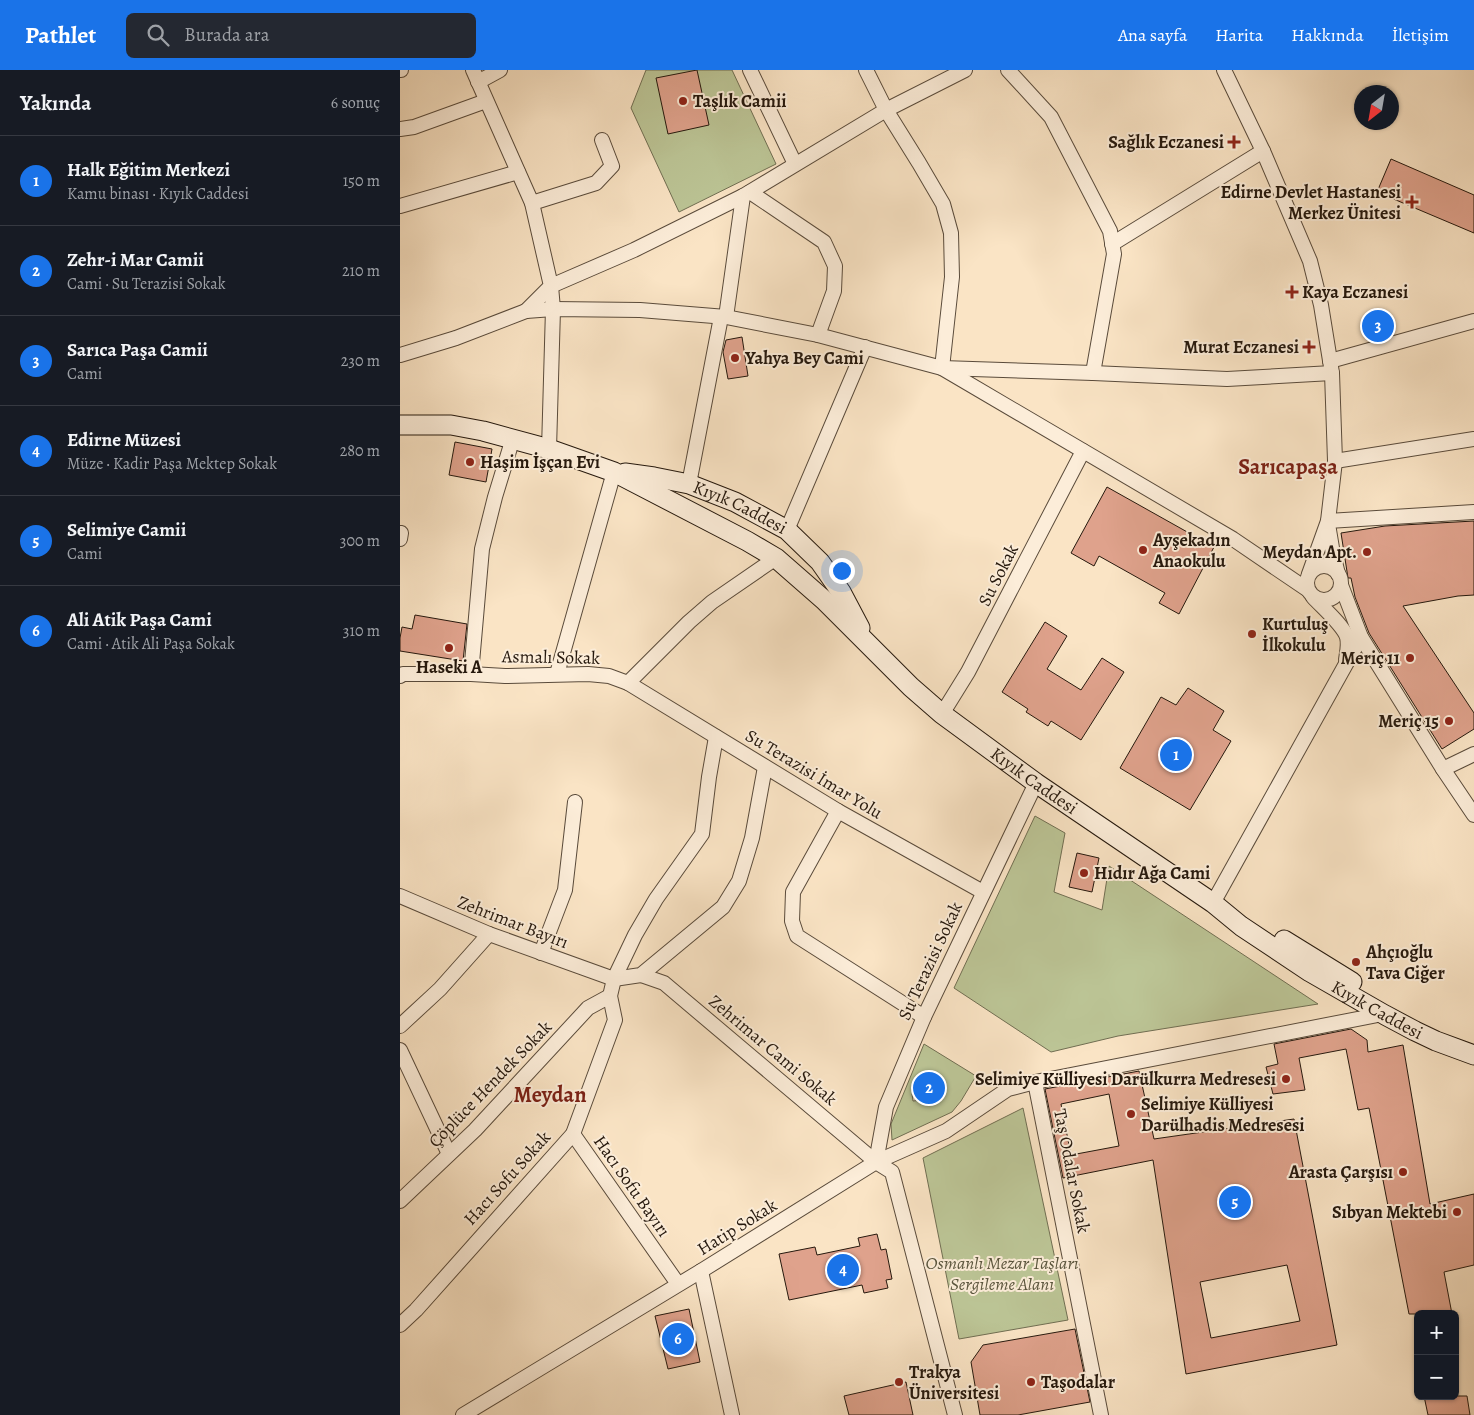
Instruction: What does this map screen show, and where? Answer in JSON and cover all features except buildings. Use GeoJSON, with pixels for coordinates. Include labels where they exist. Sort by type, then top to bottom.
{"type":"FeatureCollection","features":[{"type":"Feature","properties":{"kind":"main road","name":"Kıyık Caddesi"},"geometry":{"type":"LineString","coordinates":[[400,425],[451,425],[483,430],[549,449],[614,472],[776,558],[824,600],[911,687],[942,714],[1036,783],[1213,903],[1240,926],[1302,967],[1383,1014],[1436,1041],[1474,1055]]}},
{"type":"Feature","properties":{"kind":"main road","name":"Kıyık Caddesi"},"geometry":{"type":"LineString","coordinates":[[614,472],[689,484],[735,502],[787,530],[820,562],[841,592],[868,644]]}},
{"type":"Feature","properties":{"kind":"main road","name":"Kıyık Caddesi"},"geometry":{"type":"LineString","coordinates":[[1213,903],[1233,908],[1374,996],[1411,1016],[1451,1035],[1474,1042]]}},
{"type":"Feature","properties":{"kind":"street"},"geometry":{"type":"LineString","coordinates":[[500,70],[476,76],[532,203],[551,286],[553,309],[549,449]]}},
{"type":"Feature","properties":{"kind":"street"},"geometry":{"type":"LineString","coordinates":[[752,70],[795,164]]}},
{"type":"Feature","properties":{"kind":"street"},"geometry":{"type":"LineString","coordinates":[[866,70],[886,110],[943,204],[951,233],[952,278],[942,368]]}},
{"type":"Feature","properties":{"kind":"street"},"geometry":{"type":"LineString","coordinates":[[526,311],[551,286],[634,250],[747,194],[886,110],[965,70]]}},
{"type":"Feature","properties":{"kind":"street"},"geometry":{"type":"LineString","coordinates":[[1008,70],[1051,117],[1110,232],[1114,254],[1093,373]]}},
{"type":"Feature","properties":{"kind":"street"},"geometry":{"type":"LineString","coordinates":[[1224,70],[1310,261],[1321,305],[1331,367],[1335,461],[1328,521],[1306,585],[1310,593],[1344,630],[1348,638],[1345,665]]}},
{"type":"Feature","properties":{"kind":"street"},"geometry":{"type":"LineString","coordinates":[[400,129],[414,127],[486,101]]}},
{"type":"Feature","properties":{"kind":"street"},"geometry":{"type":"LineString","coordinates":[[532,203],[596,183],[612,166],[602,140]]}},
{"type":"Feature","properties":{"kind":"street"},"geometry":{"type":"LineString","coordinates":[[1112,244],[1262,151]]}},
{"type":"Feature","properties":{"kind":"street"},"geometry":{"type":"LineString","coordinates":[[400,206],[518,172]]}},
{"type":"Feature","properties":{"kind":"street"},"geometry":{"type":"LineString","coordinates":[[689,484],[724,317],[747,194]]}},
{"type":"Feature","properties":{"kind":"street"},"geometry":{"type":"LineString","coordinates":[[747,194],[824,242],[835,266],[834,291],[818,335]]}},
{"type":"Feature","properties":{"kind":"street"},"geometry":{"type":"LineString","coordinates":[[400,355],[456,338],[526,311],[553,309],[640,310],[724,317],[818,335],[942,368],[1227,378],[1331,367],[1474,321]]}},
{"type":"Feature","properties":{"kind":"street"},"geometry":{"type":"LineString","coordinates":[[787,530],[865,347]]}},
{"type":"Feature","properties":{"kind":"street"},"geometry":{"type":"LineString","coordinates":[[942,368],[1233,539],[1321,600],[1332,598],[1336,595],[1339,580],[1329,567],[1318,567],[1309,574]]}},
{"type":"Feature","properties":{"kind":"street"},"geometry":{"type":"LineString","coordinates":[[471,674],[482,549],[513,438]]}},
{"type":"Feature","properties":{"kind":"street"},"geometry":{"type":"LineString","coordinates":[[1335,461],[1474,439]]}},
{"type":"Feature","properties":{"kind":"street","name":"Su Sokak"},"geometry":{"type":"LineString","coordinates":[[942,714],[968,672],[1083,451]]}},
{"type":"Feature","properties":{"kind":"street"},"geometry":{"type":"LineString","coordinates":[[557,674],[614,472]]}},
{"type":"Feature","properties":{"kind":"street"},"geometry":{"type":"LineString","coordinates":[[1328,521],[1474,512]]}},
{"type":"Feature","properties":{"kind":"street"},"geometry":{"type":"LineString","coordinates":[[1328,521],[1339,580],[1361,637],[1474,815]]}},
{"type":"Feature","properties":{"kind":"street"},"geometry":{"type":"LineString","coordinates":[[628,683],[689,622],[712,602],[776,558]]}},
{"type":"Feature","properties":{"kind":"street"},"geometry":{"type":"LineString","coordinates":[[1213,903],[1361,637]]}},
{"type":"Feature","properties":{"kind":"street","name":"Asmalı Sokak"},"geometry":{"type":"LineString","coordinates":[[400,676],[403,674],[505,676],[588,674],[609,676],[628,683]]}},
{"type":"Feature","properties":{"kind":"street","name":"Su Terazisi İmar Yolu"},"geometry":{"type":"LineString","coordinates":[[628,683],[838,811],[983,892]]}},
{"type":"Feature","properties":{"kind":"street","name":"Hacı Sofu Sokak"},"geometry":{"type":"LineString","coordinates":[[400,1325],[416,1310],[573,1134],[615,1020],[610,996],[614,979],[635,934],[656,899],[702,834],[716,738]]}},
{"type":"Feature","properties":{"kind":"street"},"geometry":{"type":"LineString","coordinates":[[1443,768],[1474,754]]}},
{"type":"Feature","properties":{"kind":"street"},"geometry":{"type":"LineString","coordinates":[[614,979],[641,975],[723,907],[739,881],[752,838],[764,767]]}},
{"type":"Feature","properties":{"kind":"street","name":"Su Terazisi Sokak"},"geometry":{"type":"LineString","coordinates":[[876,1162],[886,1107],[924,1017],[1036,783]]}},
{"type":"Feature","properties":{"kind":"street"},"geometry":{"type":"LineString","coordinates":[[541,953],[565,890],[575,802]]}},
{"type":"Feature","properties":{"kind":"street"},"geometry":{"type":"LineString","coordinates":[[838,811],[793,892],[792,921],[797,936],[924,1017]]}},
{"type":"Feature","properties":{"kind":"street","name":"Zehrimar Bayırı"},"geometry":{"type":"LineString","coordinates":[[400,896],[489,934],[614,979]]}},
{"type":"Feature","properties":{"kind":"street"},"geometry":{"type":"LineString","coordinates":[[400,1026],[440,990],[489,934]]}},
{"type":"Feature","properties":{"kind":"street","name":"Zehrimar Cami Sokak"},"geometry":{"type":"LineString","coordinates":[[641,975],[664,983],[876,1162],[892,1172],[955,1415]]}},
{"type":"Feature","properties":{"kind":"street","name":"Çöplüce Hendek Sokak"},"geometry":{"type":"LineString","coordinates":[[400,1201],[475,1130],[588,1008],[610,996]]}},
{"type":"Feature","properties":{"kind":"street","name":"Hatip Sokak"},"geometry":{"type":"LineString","coordinates":[[467,1414],[876,1162],[946,1131],[1008,1089],[1035,1082],[1383,1014]]}},
{"type":"Feature","properties":{"kind":"street"},"geometry":{"type":"LineString","coordinates":[[400,1050],[449,1154]]}},
{"type":"Feature","properties":{"kind":"street","name":"Taş Odalar Sokak"},"geometry":{"type":"LineString","coordinates":[[1035,1082],[1101,1415]]}},
{"type":"Feature","properties":{"kind":"street","name":"Hacı Sofu Bayırı"},"geometry":{"type":"LineString","coordinates":[[573,1134],[678,1284]]}},
{"type":"Feature","properties":{"kind":"street"},"geometry":{"type":"LineString","coordinates":[[701,1271],[732,1415]]}},
{"type":"Feature","properties":{"kind":"green space"},"geometry":{"type":"Polygon","coordinates":[[[646,70],[732,70],[776,164],[679,212],[631,108],[646,70]]]}},
{"type":"Feature","properties":{"kind":"green space"},"geometry":{"type":"Polygon","coordinates":[[[1035,816],[1065,833],[1054,892],[1102,910],[1109,866],[1318,1004],[1118,1036],[1051,1052],[954,988],[1035,816]]]}},
{"type":"Feature","properties":{"kind":"green space"},"geometry":{"type":"Polygon","coordinates":[[[924,1044],[976,1076],[952,1112],[892,1140],[891,1124],[924,1044]],[[940,1080],[918,1082],[919,1093],[912,1094],[913,1101],[941,1098],[940,1080]]]}},
{"type":"Feature","properties":{"kind":"green space","name":"Osmanlı Mezar Taşları Sergileme Alanı"},"geometry":{"type":"Polygon","coordinates":[[[1023,1108],[1068,1320],[959,1339],[923,1158],[1023,1108]]]}},
{"type":"Feature","properties":{"kind":"place","name":"Taşlık Camii"},"geometry":{"type":"Point","coordinates":[683,101]}},
{"type":"Feature","properties":{"kind":"place","name":"Sağlık Eczanesi"},"geometry":{"type":"Point","coordinates":[1234,142]}},
{"type":"Feature","properties":{"kind":"place","name":"Edirne Devlet Hastanesi Merkez Ünitesi"},"geometry":{"type":"Point","coordinates":[1412,202]}},
{"type":"Feature","properties":{"kind":"place","name":"Kaya Eczanesi"},"geometry":{"type":"Point","coordinates":[1292,292]}},
{"type":"Feature","properties":{"kind":"place","name":"Sarıca Paşa Camii"},"geometry":{"type":"Point","coordinates":[1378,326]}},
{"type":"Feature","properties":{"kind":"place","name":"Murat Eczanesi"},"geometry":{"type":"Point","coordinates":[1309,347]}},
{"type":"Feature","properties":{"kind":"place","name":"Yahya Bey Cami"},"geometry":{"type":"Point","coordinates":[735,358]}},
{"type":"Feature","properties":{"kind":"place","name":"Haşim İşçan Evi"},"geometry":{"type":"Point","coordinates":[470,462]}},
{"type":"Feature","properties":{"kind":"place","name":"Ayşekadın Anaokulu"},"geometry":{"type":"Point","coordinates":[1143,550]}},
{"type":"Feature","properties":{"kind":"place","name":"Meydan Apt."},"geometry":{"type":"Point","coordinates":[1367,552]}},
{"type":"Feature","properties":{"kind":"place","name":"Kurtuluş İlkokulu"},"geometry":{"type":"Point","coordinates":[1252,634]}},
{"type":"Feature","properties":{"kind":"place","name":"Haseki A"},"geometry":{"type":"Point","coordinates":[449,648]}},
{"type":"Feature","properties":{"kind":"place","name":"Meriç 11"},"geometry":{"type":"Point","coordinates":[1410,658]}},
{"type":"Feature","properties":{"kind":"place","name":"Meriç 15"},"geometry":{"type":"Point","coordinates":[1449,721]}},
{"type":"Feature","properties":{"kind":"place","name":"Halk Eğitim Merkezi"},"geometry":{"type":"Point","coordinates":[1176,755]}},
{"type":"Feature","properties":{"kind":"place","name":"Hıdır Ağa Cami"},"geometry":{"type":"Point","coordinates":[1084,873]}},
{"type":"Feature","properties":{"kind":"place","name":"Ahçıoğlu Tava Ciğer"},"geometry":{"type":"Point","coordinates":[1356,962]}},
{"type":"Feature","properties":{"kind":"place","name":"Selimiye Külliyesi Darülkurra Medresesi"},"geometry":{"type":"Point","coordinates":[1286,1079]}},
{"type":"Feature","properties":{"kind":"place","name":"Zehr-i Mar Camii"},"geometry":{"type":"Point","coordinates":[929,1088]}},
{"type":"Feature","properties":{"kind":"place","name":"Selimiye Külliyesi Darülhadis Medresesi"},"geometry":{"type":"Point","coordinates":[1131,1114]}},
{"type":"Feature","properties":{"kind":"place","name":"Arasta Çarşısı"},"geometry":{"type":"Point","coordinates":[1403,1172]}},
{"type":"Feature","properties":{"kind":"place","name":"Selimiye Camii"},"geometry":{"type":"Point","coordinates":[1235,1202]}},
{"type":"Feature","properties":{"kind":"place","name":"Sıbyan Mektebi"},"geometry":{"type":"Point","coordinates":[1457,1212]}},
{"type":"Feature","properties":{"kind":"place","name":"Edirne Müzesi"},"geometry":{"type":"Point","coordinates":[843,1270]}},
{"type":"Feature","properties":{"kind":"place","name":"Ali Atik Paşa Cami"},"geometry":{"type":"Point","coordinates":[678,1339]}},
{"type":"Feature","properties":{"kind":"place","name":"Trakya Üniversitesi"},"geometry":{"type":"Point","coordinates":[899,1382]}},
{"type":"Feature","properties":{"kind":"place","name":"Taşodalar"},"geometry":{"type":"Point","coordinates":[1031,1382]}},
{"type":"Feature","properties":{"kind":"district","name":"Sarıcapaşa"},"geometry":{"type":"Point","coordinates":[1288,467]}},
{"type":"Feature","properties":{"kind":"district","name":"Meydan"},"geometry":{"type":"Point","coordinates":[550,1095]}}]}
